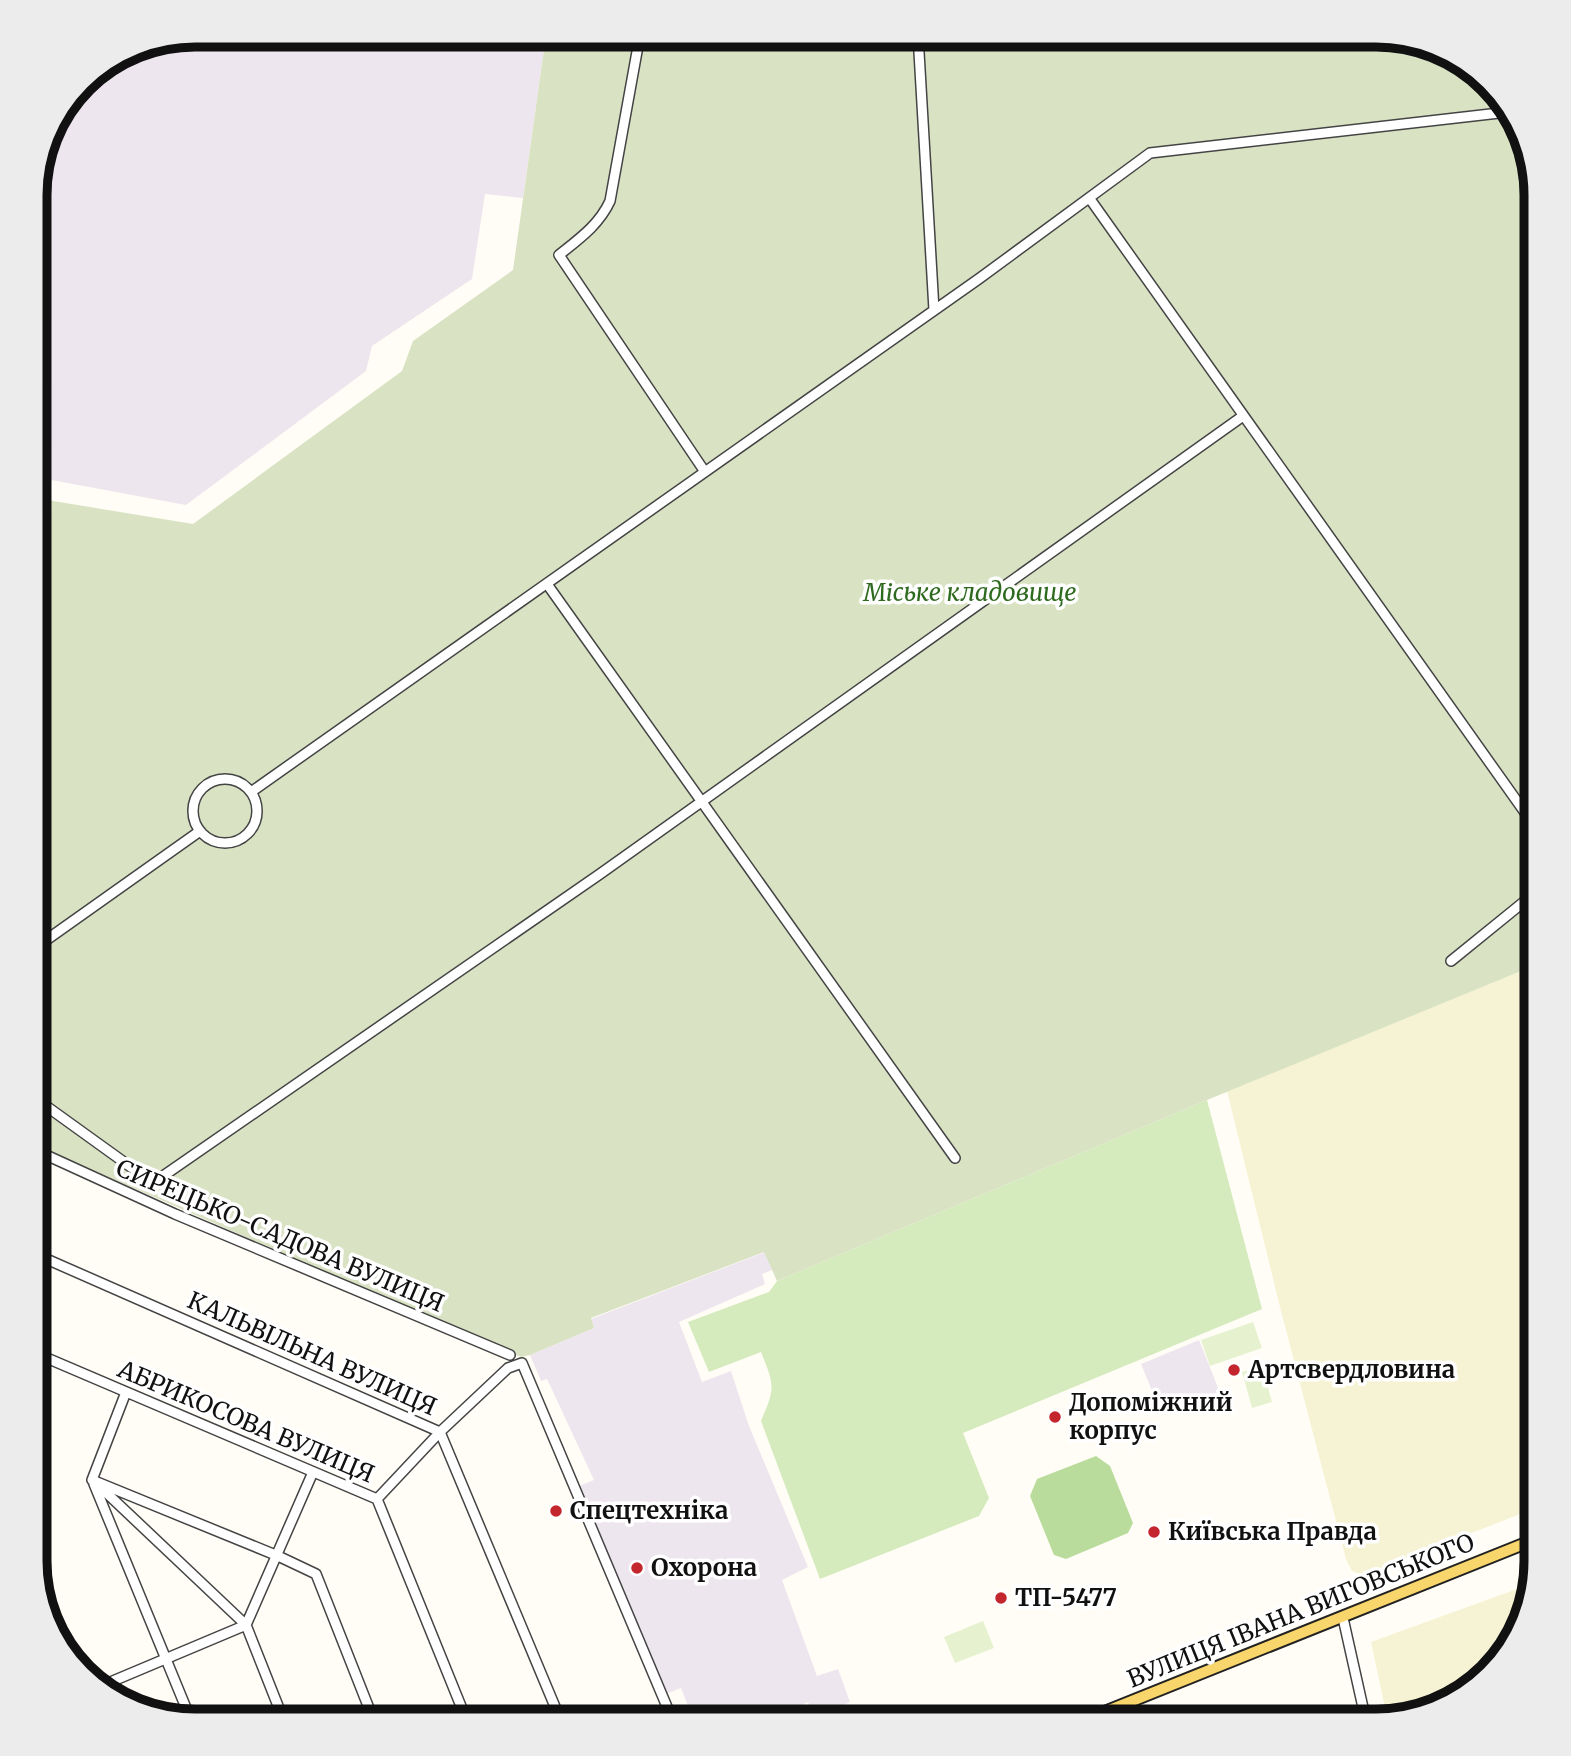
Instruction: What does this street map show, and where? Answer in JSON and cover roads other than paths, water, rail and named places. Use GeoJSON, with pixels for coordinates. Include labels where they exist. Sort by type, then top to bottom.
{"type":"FeatureCollection","features":[{"type":"Feature","properties":{"kind":"main road","name":"ВУЛИЦЯ ІВАНА ВИГОВСЬКОГО"},"geometry":{"type":"LineString","coordinates":[[1112,1709],[1524,1544]]}},
{"type":"Feature","properties":{"kind":"street"},"geometry":{"type":"LineString","coordinates":[[638,48],[610,201],[603,216],[593,227],[559,255],[705,472]]}},
{"type":"Feature","properties":{"kind":"street"},"geometry":{"type":"LineString","coordinates":[[919,48],[934,310]]}},
{"type":"Feature","properties":{"kind":"street"},"geometry":{"type":"LineString","coordinates":[[251,792],[934,310],[1150,153],[1499,113]]}},
{"type":"Feature","properties":{"kind":"street"},"geometry":{"type":"LineString","coordinates":[[1090,199],[1524,811]]}},
{"type":"Feature","properties":{"kind":"street"},"geometry":{"type":"LineString","coordinates":[[47,1107],[153,1183],[600,874],[1244,416]]}},
{"type":"Feature","properties":{"kind":"street"},"geometry":{"type":"LineString","coordinates":[[547,584],[955,1158]]}},
{"type":"Feature","properties":{"kind":"street"},"geometry":{"type":"LineString","coordinates":[[223,779],[243,785],[251,792],[257,813],[255,823],[242,838],[225,843],[216,841],[201,831],[196,823],[194,804],[204,788],[223,779]]}},
{"type":"Feature","properties":{"kind":"street"},"geometry":{"type":"LineString","coordinates":[[47,939],[201,831]]}},
{"type":"Feature","properties":{"kind":"street"},"geometry":{"type":"LineString","coordinates":[[1451,961],[1524,902]]}},
{"type":"Feature","properties":{"kind":"street","name":"СИРЕЦЬКО-САДОВА ВУЛИЦЯ"},"geometry":{"type":"LineString","coordinates":[[47,1156],[175,1214],[510,1355]]}},
{"type":"Feature","properties":{"kind":"street","name":"КАЛЬВІЛЬНА ВУЛИЦЯ"},"geometry":{"type":"LineString","coordinates":[[47,1259],[440,1432],[556,1709]]}},
{"type":"Feature","properties":{"kind":"street","name":"АБРИКОСОВА ВУЛИЦЯ"},"geometry":{"type":"LineString","coordinates":[[47,1358],[376,1499],[462,1709]]}},
{"type":"Feature","properties":{"kind":"street"},"geometry":{"type":"LineString","coordinates":[[376,1499],[440,1432],[508,1368],[522,1363],[668,1709]]}},
{"type":"Feature","properties":{"kind":"street"},"geometry":{"type":"LineString","coordinates":[[126,1392],[92,1480],[186,1708]]}},
{"type":"Feature","properties":{"kind":"street"},"geometry":{"type":"LineString","coordinates":[[111,1682],[246,1625],[313,1472]]}},
{"type":"Feature","properties":{"kind":"street"},"geometry":{"type":"LineString","coordinates":[[92,1480],[316,1574],[369,1709]]}},
{"type":"Feature","properties":{"kind":"street"},"geometry":{"type":"LineString","coordinates":[[92,1480],[246,1625],[279,1709]]}},
{"type":"Feature","properties":{"kind":"street"},"geometry":{"type":"LineString","coordinates":[[1343,1618],[1363,1709]]}},
{"type":"Feature","properties":{"kind":"place","name":"Артсвердловина"},"geometry":{"type":"Point","coordinates":[1234,1370]}},
{"type":"Feature","properties":{"kind":"place","name":"Допоміжний корпус"},"geometry":{"type":"Point","coordinates":[1055,1417]}},
{"type":"Feature","properties":{"kind":"place","name":"Спецтехніка"},"geometry":{"type":"Point","coordinates":[556,1511]}},
{"type":"Feature","properties":{"kind":"place","name":"Київська Правда"},"geometry":{"type":"Point","coordinates":[1154,1532]}},
{"type":"Feature","properties":{"kind":"place","name":"Охорона"},"geometry":{"type":"Point","coordinates":[637,1568]}},
{"type":"Feature","properties":{"kind":"place","name":"ТП-5477"},"geometry":{"type":"Point","coordinates":[1001,1598]}},
{"type":"Feature","properties":{"kind":"park label","name":"Міське кладовище"},"geometry":{"type":"Point","coordinates":[970,593]}}]}
